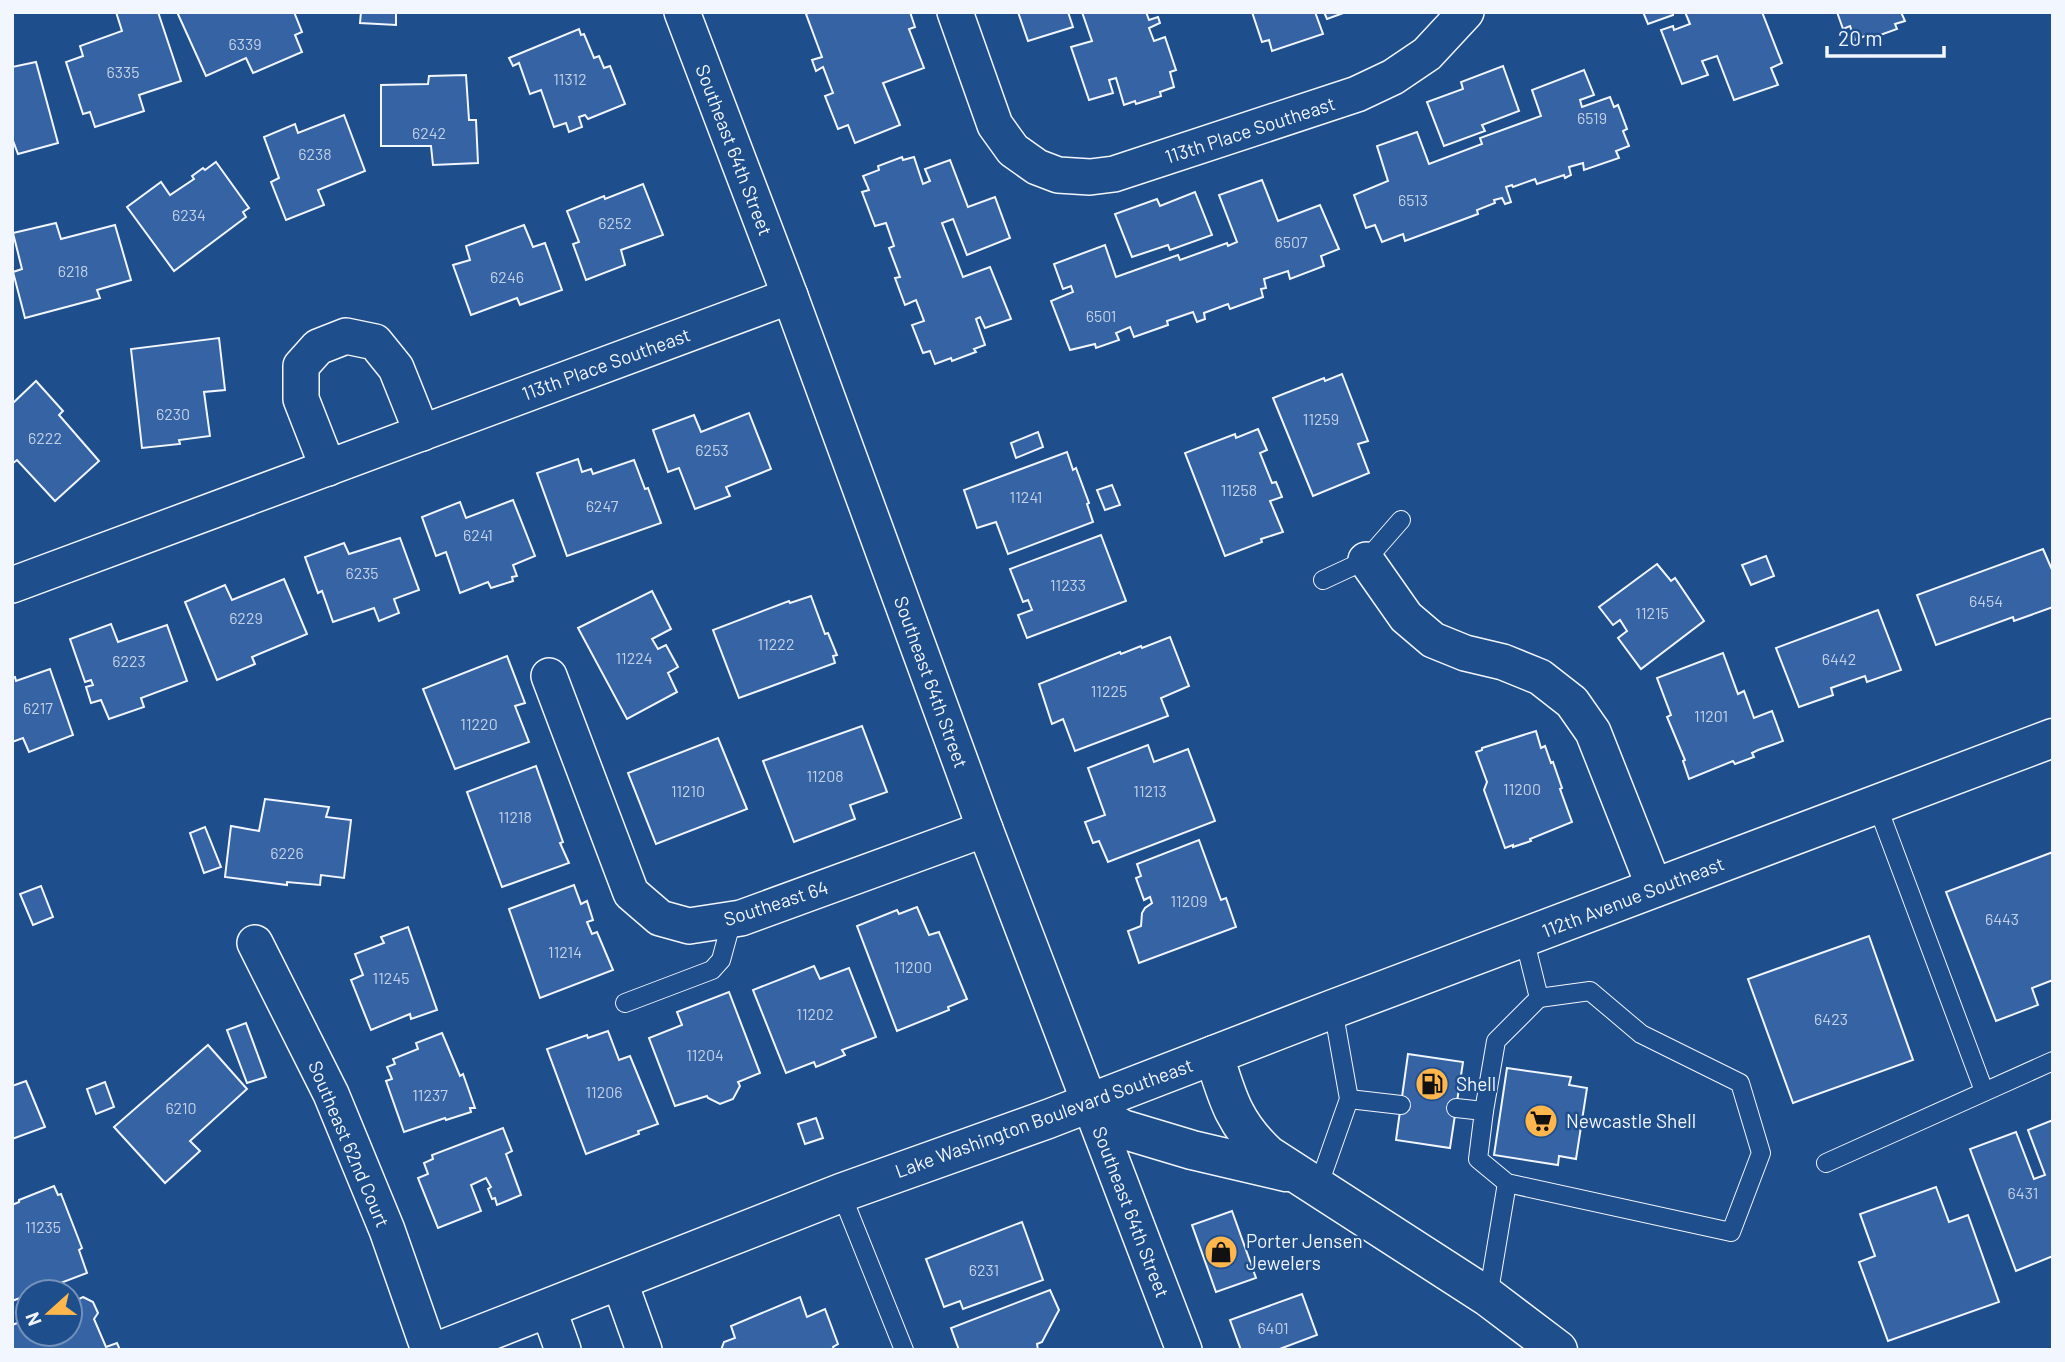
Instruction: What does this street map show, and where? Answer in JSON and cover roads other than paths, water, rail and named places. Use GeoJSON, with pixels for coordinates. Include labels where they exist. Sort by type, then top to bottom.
{"type":"FeatureCollection","features":[{"type":"Feature","properties":{"kind":"main road","name":"112th Avenue Southeast"},"geometry":{"type":"LineString","coordinates":[[1214,1055],[2053,737]]}},
{"type":"Feature","properties":{"kind":"main road","name":"Lake Washington Boulevard Southeast"},"geometry":{"type":"LineString","coordinates":[[441,1350],[841,1193],[1214,1055],[1232,1108],[1244,1130],[1268,1156],[1488,1297],[1558,1350]]}},
{"type":"Feature","properties":{"kind":"main road"},"geometry":{"type":"LineString","coordinates":[[1090,1103],[1122,1129],[1308,1181]]}},
{"type":"Feature","properties":{"kind":"street","name":"Southeast 64th Street"},"geometry":{"type":"LineString","coordinates":[[682,12],[790,296],[985,828],[1184,1350]]}},
{"type":"Feature","properties":{"kind":"street","name":"113th Place Southeast"},"geometry":{"type":"LineString","coordinates":[[955,12],[995,125],[1013,150],[1037,167],[1058,175],[1090,177],[1114,174],[1357,94],[1394,77],[1427,54],[1466,12]]}},
{"type":"Feature","properties":{"kind":"street","name":"113th Place Southeast"},"geometry":{"type":"LineString","coordinates":[[12,585],[790,296]]}},
{"type":"Feature","properties":{"kind":"street"},"geometry":{"type":"LineString","coordinates":[[328,468],[301,399],[301,366],[318,347],[346,337],[375,342],[396,368],[422,433]]}},
{"type":"Feature","properties":{"kind":"street"},"geometry":{"type":"LineString","coordinates":[[1366,560],[1406,617],[1433,640],[1540,677],[1572,702],[1593,732],[1655,889]]}},
{"type":"Feature","properties":{"kind":"street","name":"Southeast 64"},"geometry":{"type":"LineString","coordinates":[[549,676],[631,893],[660,918],[689,926],[741,918],[985,828]]}},
{"type":"Feature","properties":{"kind":"street","name":"Southeast 62nd Court"},"geometry":{"type":"LineString","coordinates":[[255,943],[331,1094],[387,1230],[429,1350]]}},
{"type":"Feature","properties":{"kind":"street"},"geometry":{"type":"LineString","coordinates":[[619,1280],[644,1350]]}},
{"type":"Feature","properties":{"kind":"street"},"geometry":{"type":"LineString","coordinates":[[548,1308],[563,1350]]}},
{"type":"Feature","properties":{"kind":"lane"},"geometry":{"type":"LineString","coordinates":[[1323,580],[1366,560],[1401,520]]}},
{"type":"Feature","properties":{"kind":"lane"},"geometry":{"type":"LineString","coordinates":[[1877,805],[1984,1091]]}},
{"type":"Feature","properties":{"kind":"lane"},"geometry":{"type":"LineString","coordinates":[[625,1003],[712,970],[721,960],[732,920]]}},
{"type":"Feature","properties":{"kind":"lane"},"geometry":{"type":"LineString","coordinates":[[1524,938],[1539,998]]}},
{"type":"Feature","properties":{"kind":"lane"},"geometry":{"type":"LineString","coordinates":[[1590,991],[1641,1034],[1741,1083],[1761,1153],[1731,1232],[1507,1184],[1478,1159],[1496,1041],[1539,998],[1590,991]]}},
{"type":"Feature","properties":{"kind":"lane"},"geometry":{"type":"LineString","coordinates":[[1308,1181],[1349,1099],[1333,1009]]}},
{"type":"Feature","properties":{"kind":"lane"},"geometry":{"type":"LineString","coordinates":[[1826,1163],[2053,1060]]}},
{"type":"Feature","properties":{"kind":"lane"},"geometry":{"type":"LineString","coordinates":[[1349,1099],[1401,1105]]}},
{"type":"Feature","properties":{"kind":"lane"},"geometry":{"type":"LineString","coordinates":[[1456,1108],[1484,1111]]}},
{"type":"Feature","properties":{"kind":"lane"},"geometry":{"type":"LineString","coordinates":[[1488,1297],[1507,1184]]}},
{"type":"Feature","properties":{"kind":"lane"},"geometry":{"type":"LineString","coordinates":[[841,1193],[904,1350]]}},
{"type":"Feature","properties":{"kind":"place","name":"Shell"},"geometry":{"type":"Point","coordinates":[1432,1084]}},
{"type":"Feature","properties":{"kind":"place","name":"Newcastle Shell"},"geometry":{"type":"Point","coordinates":[1541,1121]}},
{"type":"Feature","properties":{"kind":"place","name":"Porter Jensen Jewelers"},"geometry":{"type":"Point","coordinates":[1221,1252]}}]}
